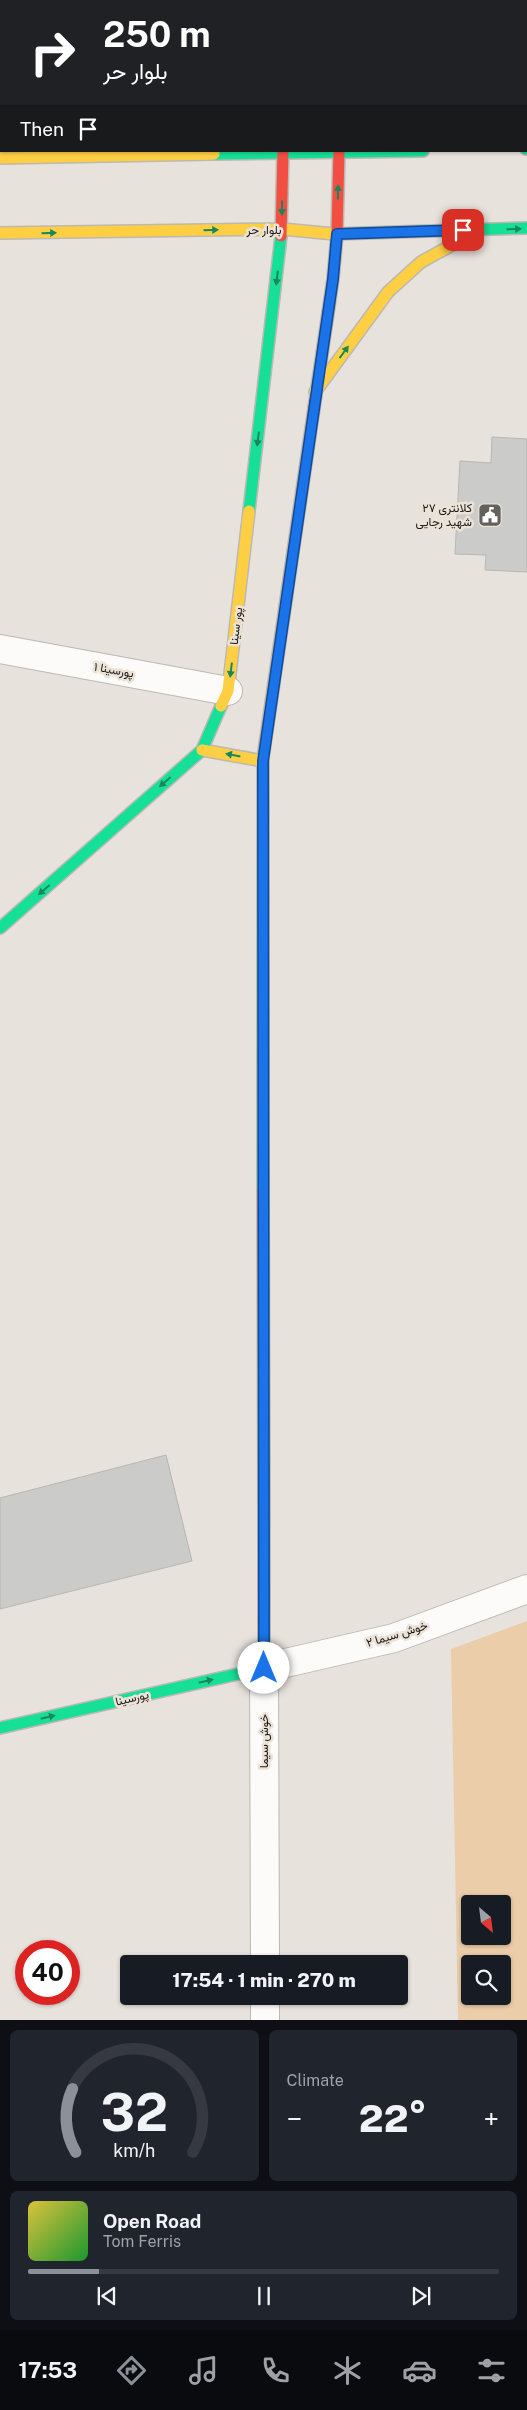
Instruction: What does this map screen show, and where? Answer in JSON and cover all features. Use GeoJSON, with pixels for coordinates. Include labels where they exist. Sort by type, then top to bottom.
{"type":"FeatureCollection","features":[{"type":"Feature","properties":{"kind":"street"},"geometry":{"type":"LineString","coordinates":[[0,158],[282,152]]}},
{"type":"Feature","properties":{"kind":"street","name":"پور سینا"},"geometry":{"type":"LineString","coordinates":[[0,928],[202,750],[228,691],[282,230],[282,152]]}},
{"type":"Feature","properties":{"kind":"street","name":"خوش سیما"},"geometry":{"type":"LineString","coordinates":[[265,1955],[263,761],[315,392],[333,279],[337,234],[339,152]]}},
{"type":"Feature","properties":{"kind":"street","name":"بلوار حر"},"geometry":{"type":"LineString","coordinates":[[0,233],[282,230],[337,234],[527,228]]}},
{"type":"Feature","properties":{"kind":"street"},"geometry":{"type":"LineString","coordinates":[[315,392],[388,292],[421,262],[480,230]]}},
{"type":"Feature","properties":{"kind":"street","name":"پورسینا ۱"},"geometry":{"type":"LineString","coordinates":[[0,649],[228,691]]}},
{"type":"Feature","properties":{"kind":"street"},"geometry":{"type":"LineString","coordinates":[[202,750],[263,761]]}},
{"type":"Feature","properties":{"kind":"street","name":"خوش سیما ۲"},"geometry":{"type":"LineString","coordinates":[[264,1668],[394,1638],[527,1589]]}},
{"type":"Feature","properties":{"kind":"street","name":"پورسینا"},"geometry":{"type":"LineString","coordinates":[[0,1728],[264,1668]]}},
{"type":"Feature","properties":{"kind":"street"},"geometry":{"type":"LineString","coordinates":[[265,2005],[265,2020]]}},
{"type":"Feature","properties":{"kind":"shaded area"},"geometry":{"type":"Polygon","coordinates":[[[527,1621],[527,2020],[458,2020],[451,1649],[527,1621]]]}},
{"type":"Feature","properties":{"kind":"building"},"geometry":{"type":"Polygon","coordinates":[[[492,437],[527,439],[527,572],[485,570],[486,555],[455,554],[460,461],[491,463],[492,437]]]}},
{"type":"Feature","properties":{"kind":"building"},"geometry":{"type":"Polygon","coordinates":[[[166,1455],[192,1561],[0,1609],[0,1498],[166,1455]]]}},
{"type":"Feature","properties":{"kind":"traffic: fast"},"geometry":{"type":"LineString","coordinates":[[214,154],[353,152]]}},
{"type":"Feature","properties":{"kind":"traffic: fast"},"geometry":{"type":"LineString","coordinates":[[334,234],[527,228]]}},
{"type":"Feature","properties":{"kind":"traffic: fast"},"geometry":{"type":"LineString","coordinates":[[249,511],[281,236]]}},
{"type":"Feature","properties":{"kind":"traffic: fast"},"geometry":{"type":"LineString","coordinates":[[0,928],[202,750],[221,706]]}},
{"type":"Feature","properties":{"kind":"traffic: fast"},"geometry":{"type":"LineString","coordinates":[[263,758],[263,1191]]}},
{"type":"Feature","properties":{"kind":"traffic: fast"},"geometry":{"type":"LineString","coordinates":[[0,1728],[264,1668],[264,1513]]}},
{"type":"Feature","properties":{"kind":"traffic: slow"},"geometry":{"type":"LineString","coordinates":[[0,158],[214,154]]}},
{"type":"Feature","properties":{"kind":"traffic: slow"},"geometry":{"type":"LineString","coordinates":[[0,233],[282,229],[334,234]]}},
{"type":"Feature","properties":{"kind":"traffic: slow"},"geometry":{"type":"LineString","coordinates":[[315,392],[388,292],[421,262],[476,232]]}},
{"type":"Feature","properties":{"kind":"traffic: slow"},"geometry":{"type":"LineString","coordinates":[[263,758],[314,408]]}},
{"type":"Feature","properties":{"kind":"traffic: slow"},"geometry":{"type":"LineString","coordinates":[[221,706],[228,691],[249,511]]}},
{"type":"Feature","properties":{"kind":"traffic: slow"},"geometry":{"type":"LineString","coordinates":[[202,750],[263,761]]}},
{"type":"Feature","properties":{"kind":"traffic: jam"},"geometry":{"type":"LineString","coordinates":[[281,236],[283,152]]}},
{"type":"Feature","properties":{"kind":"traffic: jam"},"geometry":{"type":"LineString","coordinates":[[314,408],[333,279],[337,234],[339,152]]}},
{"type":"Feature","properties":{"kind":"traffic: jam"},"geometry":{"type":"LineString","coordinates":[[263,1191],[264,1513]]}},
{"type":"Feature","properties":{"kind":"place","name":"کلانتری ۲۷ شهید رجایی"},"geometry":{"type":"Point","coordinates":[490,515]}},
{"type":"Feature","properties":{"kind":"route"},"geometry":{"type":"LineString","coordinates":[[264,1668],[263,761],[315,392],[333,279],[337,234],[463,230]]}}]}
